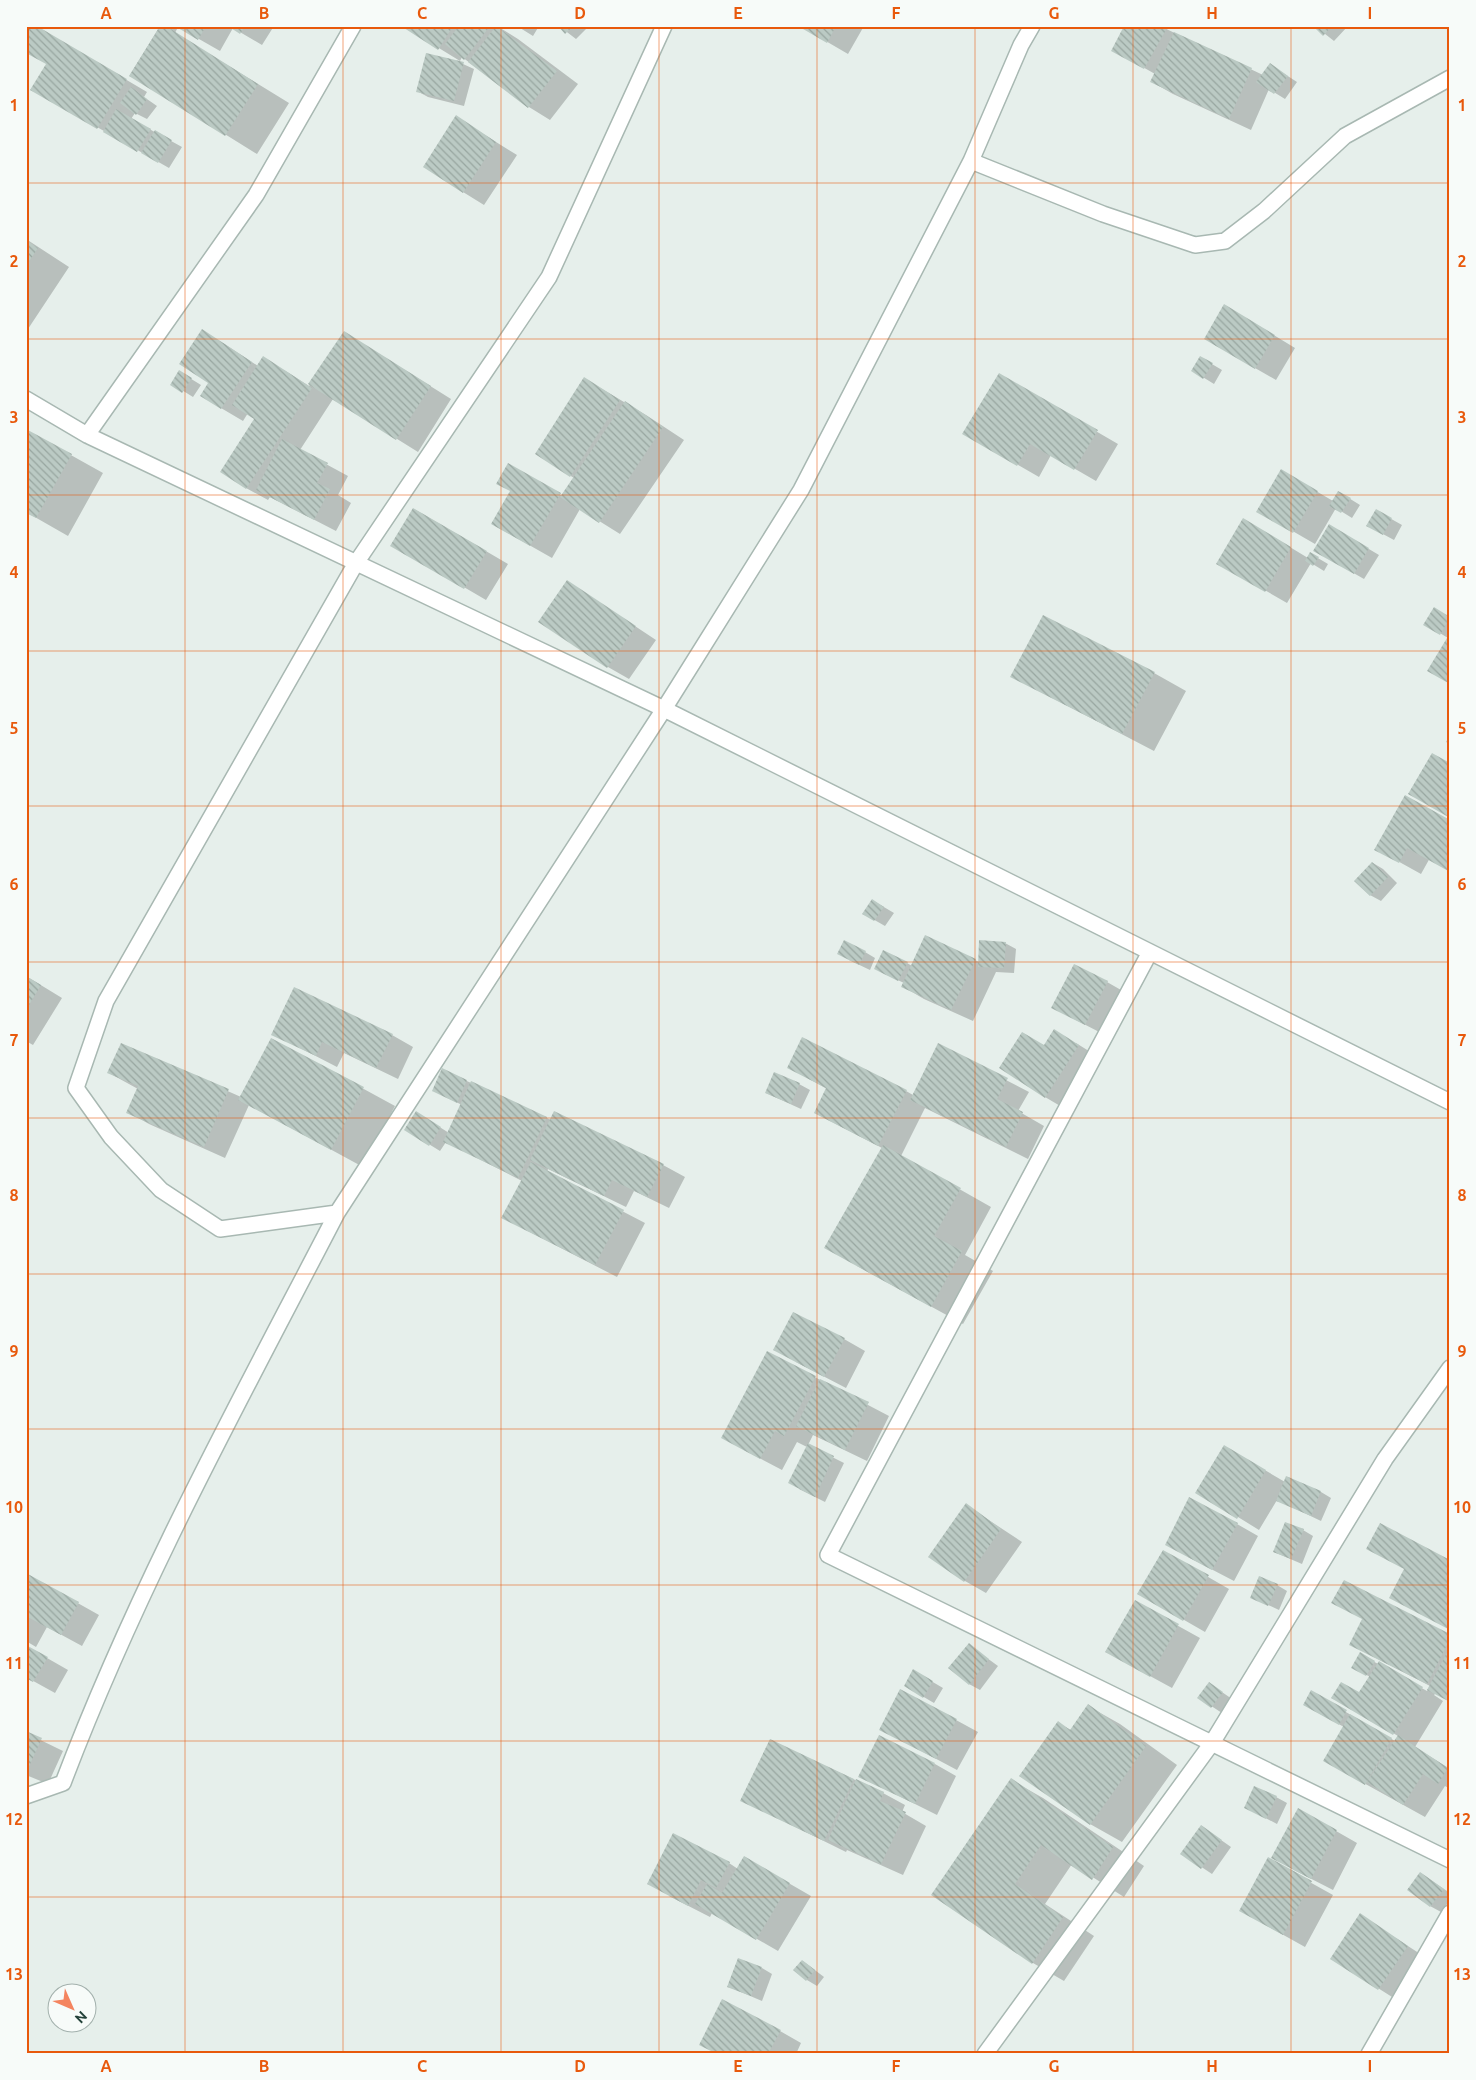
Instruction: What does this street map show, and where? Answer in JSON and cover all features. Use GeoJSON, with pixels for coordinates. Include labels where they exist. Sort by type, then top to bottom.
{"type":"FeatureCollection","features":[{"type":"Feature","properties":{"kind":"street"},"geometry":{"type":"LineString","coordinates":[[87,435],[256,195],[353,26]]}},
{"type":"Feature","properties":{"kind":"street"},"geometry":{"type":"LineString","coordinates":[[337,1213],[220,1229],[161,1190],[110,1137],[76,1088],[106,1001],[356,563],[549,277],[664,26]]}},
{"type":"Feature","properties":{"kind":"street"},"geometry":{"type":"LineString","coordinates":[[26,1796],[63,1783],[90,1712],[195,1485],[337,1213],[664,709],[801,490],[972,161],[1021,45],[1032,26]]}},
{"type":"Feature","properties":{"kind":"street"},"geometry":{"type":"LineString","coordinates":[[972,161],[1103,214],[1195,245],[1225,241],[1264,211],[1345,136],[1450,78]]}},
{"type":"Feature","properties":{"kind":"street"},"geometry":{"type":"LineString","coordinates":[[26,398],[87,435],[664,709],[1450,1102]]}},
{"type":"Feature","properties":{"kind":"street"},"geometry":{"type":"LineString","coordinates":[[1150,952],[828,1555],[1450,1860]]}},
{"type":"Feature","properties":{"kind":"street"},"geometry":{"type":"LineString","coordinates":[[985,2054],[1212,1743],[1385,1460],[1450,1368]]}},
{"type":"Feature","properties":{"kind":"street"},"geometry":{"type":"LineString","coordinates":[[1368,2054],[1450,1913]]}},
{"type":"Feature","properties":{"kind":"building"},"geometry":{"type":"Polygon","coordinates":[[[26,26],[37,26],[127,79],[97,129],[30,90],[46,64],[26,53],[26,26]]]}},
{"type":"Feature","properties":{"kind":"building"},"geometry":{"type":"Polygon","coordinates":[[[160,26],[166,26],[258,84],[225,136],[129,76],[160,26]]]}},
{"type":"Feature","properties":{"kind":"building"},"geometry":{"type":"Polygon","coordinates":[[[175,26],[206,26],[198,40],[175,26]]]}},
{"type":"Feature","properties":{"kind":"building"},"geometry":{"type":"Polygon","coordinates":[[[228,26],[245,26],[240,34],[228,26]]]}},
{"type":"Feature","properties":{"kind":"building"},"geometry":{"type":"Polygon","coordinates":[[[401,26],[453,26],[438,50],[401,26]]]}},
{"type":"Feature","properties":{"kind":"building"},"geometry":{"type":"Polygon","coordinates":[[[459,26],[490,26],[464,60],[445,44],[459,26]]]}},
{"type":"Feature","properties":{"kind":"building"},"geometry":{"type":"Polygon","coordinates":[[[496,26],[557,71],[528,108],[468,62],[496,26]]]}},
{"type":"Feature","properties":{"kind":"building"},"geometry":{"type":"Polygon","coordinates":[[[558,26],[573,26],[565,34],[558,26]]]}},
{"type":"Feature","properties":{"kind":"building"},"geometry":{"type":"Polygon","coordinates":[[[798,26],[836,26],[827,43],[798,26]]]}},
{"type":"Feature","properties":{"kind":"building"},"geometry":{"type":"Polygon","coordinates":[[[1124,26],[1163,26],[1167,28],[1144,69],[1111,51],[1124,26]]]}},
{"type":"Feature","properties":{"kind":"building"},"geometry":{"type":"Polygon","coordinates":[[[1313,26],[1332,26],[1323,36],[1313,26]]]}},
{"type":"Feature","properties":{"kind":"building"},"geometry":{"type":"Polygon","coordinates":[[[1174,32],[1252,68],[1229,119],[1150,82],[1174,32]]]}},
{"type":"Feature","properties":{"kind":"building"},"geometry":{"type":"Polygon","coordinates":[[[426,53],[464,62],[454,101],[416,92],[426,53]]]}},
{"type":"Feature","properties":{"kind":"building"},"geometry":{"type":"Polygon","coordinates":[[[1270,63],[1288,76],[1274,94],[1256,82],[1270,63]]]}},
{"type":"Feature","properties":{"kind":"building"},"geometry":{"type":"Polygon","coordinates":[[[131,87],[147,99],[136,115],[120,103],[131,87]]]}},
{"type":"Feature","properties":{"kind":"building"},"geometry":{"type":"Polygon","coordinates":[[[116,109],[151,129],[137,152],[103,132],[116,109]]]}},
{"type":"Feature","properties":{"kind":"building"},"geometry":{"type":"Polygon","coordinates":[[[456,115],[496,142],[463,193],[423,167],[456,115]]]}},
{"type":"Feature","properties":{"kind":"building"},"geometry":{"type":"Polygon","coordinates":[[[155,130],[172,140],[158,163],[141,153],[155,130]]]}},
{"type":"Feature","properties":{"kind":"building"},"geometry":{"type":"Polygon","coordinates":[[[26,240],[38,248],[26,266],[26,240]]]}},
{"type":"Feature","properties":{"kind":"building"},"geometry":{"type":"Polygon","coordinates":[[[1224,304],[1275,335],[1255,369],[1204,339],[1224,304]]]}},
{"type":"Feature","properties":{"kind":"building"},"geometry":{"type":"Polygon","coordinates":[[[202,329],[252,362],[221,409],[200,396],[208,383],[179,364],[202,329]]]}},
{"type":"Feature","properties":{"kind":"building"},"geometry":{"type":"Polygon","coordinates":[[[344,331],[431,386],[396,440],[308,384],[344,331]]]}},
{"type":"Feature","properties":{"kind":"building"},"geometry":{"type":"Polygon","coordinates":[[[263,356],[312,388],[246,489],[220,472],[254,419],[232,405],[263,356]]]}},
{"type":"Feature","properties":{"kind":"building"},"geometry":{"type":"Polygon","coordinates":[[[1200,356],[1213,363],[1203,379],[1191,371],[1200,356]]]}},
{"type":"Feature","properties":{"kind":"building"},"geometry":{"type":"Polygon","coordinates":[[[179,370],[192,378],[182,393],[170,385],[179,370]]]}},
{"type":"Feature","properties":{"kind":"building"},"geometry":{"type":"Polygon","coordinates":[[[999,373],[1098,430],[1074,470],[1030,444],[1017,466],[962,434],[999,373]]]}},
{"type":"Feature","properties":{"kind":"building"},"geometry":{"type":"Polygon","coordinates":[[[584,377],[620,400],[570,477],[535,454],[584,377]]]}},
{"type":"Feature","properties":{"kind":"building"},"geometry":{"type":"Polygon","coordinates":[[[625,401],[663,427],[599,523],[560,497],[625,401]]]}},
{"type":"Feature","properties":{"kind":"building"},"geometry":{"type":"Polygon","coordinates":[[[26,429],[72,454],[36,518],[26,513],[26,429]]]}},
{"type":"Feature","properties":{"kind":"building"},"geometry":{"type":"Polygon","coordinates":[[[282,439],[328,463],[317,483],[330,489],[314,520],[256,490],[282,439]]]}},
{"type":"Feature","properties":{"kind":"building"},"geometry":{"type":"Polygon","coordinates":[[[508,463],[561,493],[530,546],[491,524],[510,491],[496,484],[508,463]]]}},
{"type":"Feature","properties":{"kind":"building"},"geometry":{"type":"Polygon","coordinates":[[[1281,469],[1318,491],[1293,533],[1256,512],[1281,469]]]}},
{"type":"Feature","properties":{"kind":"building"},"geometry":{"type":"Polygon","coordinates":[[[1338,491],[1351,498],[1341,513],[1329,506],[1338,491]]]}},
{"type":"Feature","properties":{"kind":"building"},"geometry":{"type":"Polygon","coordinates":[[[413,508],[487,551],[464,589],[390,546],[413,508]]]}},
{"type":"Feature","properties":{"kind":"building"},"geometry":{"type":"Polygon","coordinates":[[[1376,509],[1392,518],[1383,535],[1366,526],[1376,509]]]}},
{"type":"Feature","properties":{"kind":"building"},"geometry":{"type":"Polygon","coordinates":[[[1243,518],[1291,547],[1265,592],[1216,564],[1243,518]]]}},
{"type":"Feature","properties":{"kind":"building"},"geometry":{"type":"Polygon","coordinates":[[[1329,524],[1369,548],[1354,574],[1313,551],[1329,524]]]}},
{"type":"Feature","properties":{"kind":"building"},"geometry":{"type":"Polygon","coordinates":[[[1310,552],[1319,557],[1313,566],[1305,561],[1310,552]]]}},
{"type":"Feature","properties":{"kind":"building"},"geometry":{"type":"Polygon","coordinates":[[[567,580],[636,626],[607,668],[538,622],[567,580]]]}},
{"type":"Feature","properties":{"kind":"building"},"geometry":{"type":"Polygon","coordinates":[[[1434,607],[1450,617],[1440,635],[1423,625],[1434,607]]]}},
{"type":"Feature","properties":{"kind":"building"},"geometry":{"type":"Polygon","coordinates":[[[1043,615],[1155,672],[1122,734],[1010,677],[1043,615]]]}},
{"type":"Feature","properties":{"kind":"building"},"geometry":{"type":"Polygon","coordinates":[[[1450,633],[1450,684],[1427,671],[1450,633]]]}},
{"type":"Feature","properties":{"kind":"building"},"geometry":{"type":"Polygon","coordinates":[[[1432,753],[1450,763],[1450,818],[1408,794],[1432,753]]]}},
{"type":"Feature","properties":{"kind":"building"},"geometry":{"type":"Polygon","coordinates":[[[1405,795],[1450,820],[1450,872],[1407,848],[1399,863],[1374,850],[1405,795]]]}},
{"type":"Feature","properties":{"kind":"building"},"geometry":{"type":"Polygon","coordinates":[[[1372,862],[1388,877],[1370,896],[1354,881],[1372,862]]]}},
{"type":"Feature","properties":{"kind":"building"},"geometry":{"type":"Polygon","coordinates":[[[872,899],[884,907],[874,921],[862,914],[872,899]]]}},
{"type":"Feature","properties":{"kind":"building"},"geometry":{"type":"Polygon","coordinates":[[[925,935],[976,959],[951,1010],[901,987],[925,935]]]}},
{"type":"Feature","properties":{"kind":"building"},"geometry":{"type":"Polygon","coordinates":[[[844,940],[866,951],[859,965],[837,954],[844,940]]]}},
{"type":"Feature","properties":{"kind":"building"},"geometry":{"type":"Polygon","coordinates":[[[979,940],[1006,942],[1004,968],[978,967],[979,940]]]}},
{"type":"Feature","properties":{"kind":"building"},"geometry":{"type":"Polygon","coordinates":[[[883,950],[908,962],[898,981],[874,969],[883,950]]]}},
{"type":"Feature","properties":{"kind":"building"},"geometry":{"type":"Polygon","coordinates":[[[1074,964],[1108,981],[1085,1025],[1051,1008],[1074,964]]]}},
{"type":"Feature","properties":{"kind":"building"},"geometry":{"type":"Polygon","coordinates":[[[26,976],[41,985],[26,1010],[26,976]]]}},
{"type":"Feature","properties":{"kind":"building"},"geometry":{"type":"Polygon","coordinates":[[[294,987],[393,1034],[376,1068],[322,1042],[316,1056],[271,1035],[294,987]]]}},
{"type":"Feature","properties":{"kind":"building"},"geometry":{"type":"Polygon","coordinates":[[[1054,1029],[1079,1045],[1045,1098],[999,1068],[1022,1032],[1044,1045],[1054,1029]]]}},
{"type":"Feature","properties":{"kind":"building"},"geometry":{"type":"Polygon","coordinates":[[[802,1037],[907,1090],[878,1146],[814,1113],[826,1088],[787,1068],[802,1037]]]}},
{"type":"Feature","properties":{"kind":"building"},"geometry":{"type":"Polygon","coordinates":[[[271,1038],[364,1087],[331,1150],[238,1100],[271,1038]]]}},
{"type":"Feature","properties":{"kind":"building"},"geometry":{"type":"Polygon","coordinates":[[[121,1043],[229,1089],[204,1147],[126,1113],[138,1086],[107,1073],[121,1043]]]}},
{"type":"Feature","properties":{"kind":"building"},"geometry":{"type":"Polygon","coordinates":[[[938,1043],[1008,1078],[997,1099],[1023,1112],[1006,1147],[910,1100],[938,1043]]]}},
{"type":"Feature","properties":{"kind":"building"},"geometry":{"type":"Polygon","coordinates":[[[442,1068],[467,1080],[457,1103],[432,1091],[442,1068]]]}},
{"type":"Feature","properties":{"kind":"building"},"geometry":{"type":"Polygon","coordinates":[[[774,1072],[800,1083],[791,1104],[765,1093],[774,1072]]]}},
{"type":"Feature","properties":{"kind":"building"},"geometry":{"type":"Polygon","coordinates":[[[471,1081],[547,1117],[518,1178],[443,1142],[471,1081]]]}},
{"type":"Feature","properties":{"kind":"building"},"geometry":{"type":"Polygon","coordinates":[[[416,1111],[441,1127],[429,1146],[404,1130],[416,1111]]]}},
{"type":"Feature","properties":{"kind":"building"},"geometry":{"type":"Polygon","coordinates":[[[554,1111],[664,1164],[647,1197],[612,1180],[604,1196],[530,1160],[554,1111]]]}},
{"type":"Feature","properties":{"kind":"building"},"geometry":{"type":"Polygon","coordinates":[[[883,1145],[961,1188],[934,1236],[962,1251],[931,1307],[824,1248],[883,1145]]]}},
{"type":"Feature","properties":{"kind":"building"},"geometry":{"type":"Polygon","coordinates":[[[531,1162],[624,1210],[595,1265],[501,1218],[531,1162]]]}},
{"type":"Feature","properties":{"kind":"building"},"geometry":{"type":"Polygon","coordinates":[[[793,1312],[845,1338],[824,1377],[773,1350],[793,1312]]]}},
{"type":"Feature","properties":{"kind":"building"},"geometry":{"type":"Polygon","coordinates":[[[767,1351],[816,1376],[784,1436],[775,1431],[760,1459],[721,1438],[767,1351]]]}},
{"type":"Feature","properties":{"kind":"building"},"geometry":{"type":"Polygon","coordinates":[[[820,1379],[869,1402],[845,1450],[796,1426],[820,1379]]]}},
{"type":"Feature","properties":{"kind":"building"},"geometry":{"type":"Polygon","coordinates":[[[808,1443],[834,1456],[815,1497],[788,1483],[808,1443]]]}},
{"type":"Feature","properties":{"kind":"building"},"geometry":{"type":"Polygon","coordinates":[[[1224,1445],[1266,1470],[1237,1519],[1195,1493],[1224,1445]]]}},
{"type":"Feature","properties":{"kind":"building"},"geometry":{"type":"Polygon","coordinates":[[[1286,1476],[1321,1491],[1311,1516],[1276,1501],[1286,1476]]]}},
{"type":"Feature","properties":{"kind":"building"},"geometry":{"type":"Polygon","coordinates":[[[1189,1497],[1238,1523],[1212,1570],[1165,1545],[1189,1497]]]}},
{"type":"Feature","properties":{"kind":"building"},"geometry":{"type":"Polygon","coordinates":[[[966,1503],[1001,1529],[964,1582],[928,1557],[966,1503]]]}},
{"type":"Feature","properties":{"kind":"building"},"geometry":{"type":"Polygon","coordinates":[[[1285,1522],[1304,1529],[1291,1559],[1273,1552],[1285,1522]]]}},
{"type":"Feature","properties":{"kind":"building"},"geometry":{"type":"Polygon","coordinates":[[[1380,1523],[1450,1560],[1450,1630],[1389,1598],[1404,1569],[1366,1549],[1380,1523]]]}},
{"type":"Feature","properties":{"kind":"building"},"geometry":{"type":"Polygon","coordinates":[[[1163,1550],[1209,1575],[1183,1621],[1137,1594],[1163,1550]]]}},
{"type":"Feature","properties":{"kind":"building"},"geometry":{"type":"Polygon","coordinates":[[[26,1573],[79,1602],[61,1635],[26,1616],[26,1573]]]}},
{"type":"Feature","properties":{"kind":"building"},"geometry":{"type":"Polygon","coordinates":[[[1259,1576],[1278,1584],[1268,1606],[1250,1598],[1259,1576]]]}},
{"type":"Feature","properties":{"kind":"building"},"geometry":{"type":"Polygon","coordinates":[[[1344,1580],[1450,1634],[1450,1639],[1427,1684],[1349,1645],[1362,1619],[1331,1603],[1344,1580]]]}},
{"type":"Feature","properties":{"kind":"building"},"geometry":{"type":"Polygon","coordinates":[[[1135,1600],[1179,1624],[1150,1677],[1105,1652],[1135,1600]]]}},
{"type":"Feature","properties":{"kind":"building"},"geometry":{"type":"Polygon","coordinates":[[[969,1643],[989,1659],[969,1685],[948,1668],[969,1643]]]}},
{"type":"Feature","properties":{"kind":"building"},"geometry":{"type":"Polygon","coordinates":[[[26,1645],[48,1657],[33,1682],[26,1678],[26,1645]]]}},
{"type":"Feature","properties":{"kind":"building"},"geometry":{"type":"Polygon","coordinates":[[[1450,1647],[1450,1702],[1427,1690],[1450,1647]]]}},
{"type":"Feature","properties":{"kind":"building"},"geometry":{"type":"Polygon","coordinates":[[[1360,1652],[1375,1661],[1366,1676],[1351,1668],[1360,1652]]]}},
{"type":"Feature","properties":{"kind":"building"},"geometry":{"type":"Polygon","coordinates":[[[1379,1661],[1423,1687],[1393,1735],[1331,1698],[1341,1682],[1359,1692],[1379,1661]]]}},
{"type":"Feature","properties":{"kind":"building"},"geometry":{"type":"Polygon","coordinates":[[[913,1669],[933,1681],[923,1698],[904,1686],[913,1669]]]}},
{"type":"Feature","properties":{"kind":"building"},"geometry":{"type":"Polygon","coordinates":[[[1209,1682],[1223,1692],[1211,1708],[1197,1698],[1209,1682]]]}},
{"type":"Feature","properties":{"kind":"building"},"geometry":{"type":"Polygon","coordinates":[[[900,1689],[957,1719],[936,1759],[879,1730],[900,1689]]]}},
{"type":"Feature","properties":{"kind":"building"},"geometry":{"type":"Polygon","coordinates":[[[1311,1690],[1347,1710],[1339,1725],[1303,1705],[1311,1690]]]}},
{"type":"Feature","properties":{"kind":"building"},"geometry":{"type":"Polygon","coordinates":[[[1088,1704],[1146,1746],[1090,1825],[1019,1776],[1058,1721],[1070,1730],[1088,1704]]]}},
{"type":"Feature","properties":{"kind":"building"},"geometry":{"type":"Polygon","coordinates":[[[1350,1714],[1392,1738],[1365,1785],[1323,1761],[1350,1714]]]}},
{"type":"Feature","properties":{"kind":"building"},"geometry":{"type":"Polygon","coordinates":[[[26,1731],[42,1738],[26,1773],[26,1731]]]}},
{"type":"Feature","properties":{"kind":"building"},"geometry":{"type":"Polygon","coordinates":[[[879,1735],[935,1763],[915,1804],[858,1777],[879,1735]]]}},
{"type":"Feature","properties":{"kind":"building"},"geometry":{"type":"Polygon","coordinates":[[[1398,1735],[1448,1768],[1438,1784],[1423,1774],[1403,1805],[1367,1782],[1398,1735]]]}},
{"type":"Feature","properties":{"kind":"building"},"geometry":{"type":"Polygon","coordinates":[[[770,1739],[854,1779],[824,1841],[740,1801],[770,1739]]]}},
{"type":"Feature","properties":{"kind":"building"},"geometry":{"type":"Polygon","coordinates":[[[1011,1778],[1113,1847],[1092,1880],[1041,1845],[1015,1884],[1063,1917],[1032,1964],[931,1895],[1011,1778]]]}},
{"type":"Feature","properties":{"kind":"building"},"geometry":{"type":"Polygon","coordinates":[[[856,1779],[884,1792],[880,1801],[906,1812],[881,1864],[828,1840],[856,1779]]]}},
{"type":"Feature","properties":{"kind":"building"},"geometry":{"type":"Polygon","coordinates":[[[1254,1786],[1277,1796],[1266,1819],[1244,1808],[1254,1786]]]}},
{"type":"Feature","properties":{"kind":"building"},"geometry":{"type":"Polygon","coordinates":[[[1298,1808],[1337,1830],[1311,1879],[1271,1858],[1298,1808]]]}},
{"type":"Feature","properties":{"kind":"building"},"geometry":{"type":"Polygon","coordinates":[[[1201,1825],[1222,1840],[1201,1869],[1180,1854],[1201,1825]]]}},
{"type":"Feature","properties":{"kind":"building"},"geometry":{"type":"Polygon","coordinates":[[[673,1833],[730,1862],[716,1888],[701,1880],[688,1906],[647,1884],[673,1833]]]}},
{"type":"Feature","properties":{"kind":"building"},"geometry":{"type":"Polygon","coordinates":[[[744,1856],[790,1883],[756,1940],[695,1904],[707,1884],[722,1893],[744,1856]]]}},
{"type":"Feature","properties":{"kind":"building"},"geometry":{"type":"Polygon","coordinates":[[[1268,1857],[1312,1881],[1283,1935],[1239,1911],[1268,1857]]]}},
{"type":"Feature","properties":{"kind":"building"},"geometry":{"type":"Polygon","coordinates":[[[1420,1872],[1444,1889],[1430,1907],[1407,1890],[1420,1872]]]}},
{"type":"Feature","properties":{"kind":"building"},"geometry":{"type":"Polygon","coordinates":[[[1360,1913],[1408,1946],[1378,1990],[1330,1959],[1360,1913]]]}},
{"type":"Feature","properties":{"kind":"building"},"geometry":{"type":"Polygon","coordinates":[[[738,1958],[762,1967],[751,1996],[727,1987],[738,1958]]]}},
{"type":"Feature","properties":{"kind":"building"},"geometry":{"type":"Polygon","coordinates":[[[802,1960],[815,1970],[806,1981],[793,1970],[802,1960]]]}},
{"type":"Feature","properties":{"kind":"building"},"geometry":{"type":"Polygon","coordinates":[[[722,1999],[781,2030],[768,2054],[717,2054],[699,2045],[722,1999]]]}}]}
